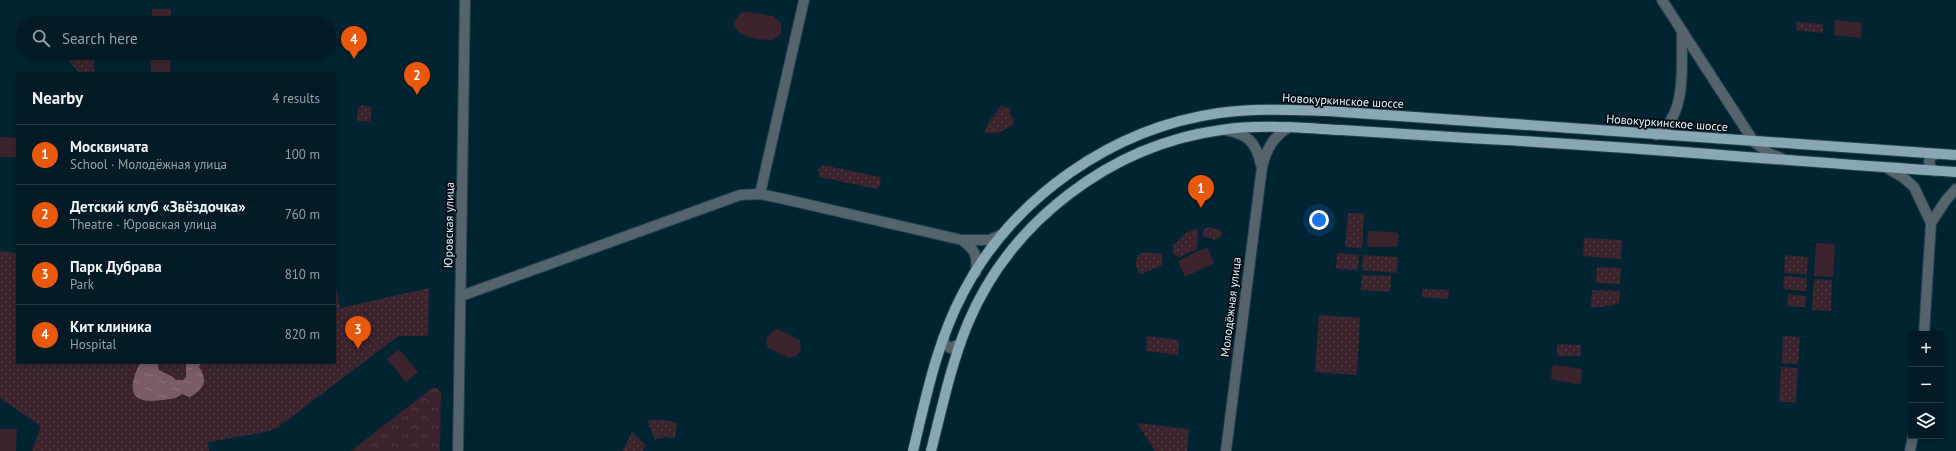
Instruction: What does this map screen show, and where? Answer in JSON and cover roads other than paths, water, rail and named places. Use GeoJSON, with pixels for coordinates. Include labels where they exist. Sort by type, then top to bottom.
{"type":"FeatureCollection","features":[{"type":"Feature","properties":{"kind":"main road","name":"Новокуркинское шоссе"},"geometry":{"type":"LineString","coordinates":[[913,451],[943,338],[963,292],[1003,234],[1045,192],[1083,164],[1108,149],[1156,128],[1187,119],[1218,113],[1242,111],[1328,112],[1956,155]]}},
{"type":"Feature","properties":{"kind":"main road"},"geometry":{"type":"LineString","coordinates":[[931,451],[960,344],[978,301],[1000,266],[1025,234],[1056,204],[1112,166],[1164,143],[1222,129],[1289,127],[1512,140],[1956,172]]}},
{"type":"Feature","properties":{"kind":"street","name":"Юровская улица"},"geometry":{"type":"LineString","coordinates":[[458,451],[465,0]]}},
{"type":"Feature","properties":{"kind":"street"},"geometry":{"type":"LineString","coordinates":[[760,194],[804,0]]}},
{"type":"Feature","properties":{"kind":"street"},"geometry":{"type":"LineString","coordinates":[[1662,0],[1754,142],[1770,154],[1789,160]]}},
{"type":"Feature","properties":{"kind":"street"},"geometry":{"type":"LineString","coordinates":[[1656,135],[1665,130],[1671,123],[1676,112],[1680,82],[1682,33]]}},
{"type":"Feature","properties":{"kind":"street","name":"Молодёжная улица"},"geometry":{"type":"LineString","coordinates":[[1226,451],[1264,156],[1273,141],[1289,127]]}},
{"type":"Feature","properties":{"kind":"street","name":"Молодёжная улица"},"geometry":{"type":"LineString","coordinates":[[1222,129],[1235,132],[1252,141],[1259,155],[1262,167]]}},
{"type":"Feature","properties":{"kind":"street"},"geometry":{"type":"LineString","coordinates":[[1742,157],[1752,152],[1754,142]]}},
{"type":"Feature","properties":{"kind":"street"},"geometry":{"type":"LineString","coordinates":[[1936,171],[1931,168],[1929,162],[1931,156],[1937,154]]}},
{"type":"Feature","properties":{"kind":"street"},"geometry":{"type":"LineString","coordinates":[[1887,168],[1904,178],[1914,187],[1931,222],[1924,331]]}},
{"type":"Feature","properties":{"kind":"street"},"geometry":{"type":"LineString","coordinates":[[1931,222],[1946,200],[1956,189]]}},
{"type":"Feature","properties":{"kind":"street"},"geometry":{"type":"LineString","coordinates":[[461,296],[740,195],[760,194],[962,240],[989,240],[1003,234]]}},
{"type":"Feature","properties":{"kind":"street"},"geometry":{"type":"LineString","coordinates":[[962,240],[974,249],[976,256],[976,272]]}},
{"type":"Feature","properties":{"kind":"street"},"geometry":{"type":"LineString","coordinates":[[943,338],[945,345],[950,348],[960,344]]}},
{"type":"Feature","properties":{"kind":"street"},"geometry":{"type":"LineString","coordinates":[[1910,451],[1912,439]]}},
{"type":"Feature","properties":{"kind":"water"},"geometry":{"type":"Polygon","coordinates":[[[140,364],[157,364],[159,370],[176,380],[183,380],[186,377],[186,364],[200,364],[199,367],[204,376],[204,384],[190,397],[182,394],[170,399],[151,401],[143,400],[137,397],[134,393],[133,380],[140,364]]]}},
{"type":"Feature","properties":{"kind":"place","name":"Кит клиника"},"geometry":{"type":"Point","coordinates":[354,59]}},
{"type":"Feature","properties":{"kind":"place","name":"Детский клуб «Звёздочка»"},"geometry":{"type":"Point","coordinates":[417,95]}},
{"type":"Feature","properties":{"kind":"place","name":"Москвичата"},"geometry":{"type":"Point","coordinates":[1201,208]}},
{"type":"Feature","properties":{"kind":"place","name":"Парк Дубрава"},"geometry":{"type":"Point","coordinates":[358,349]}}]}
